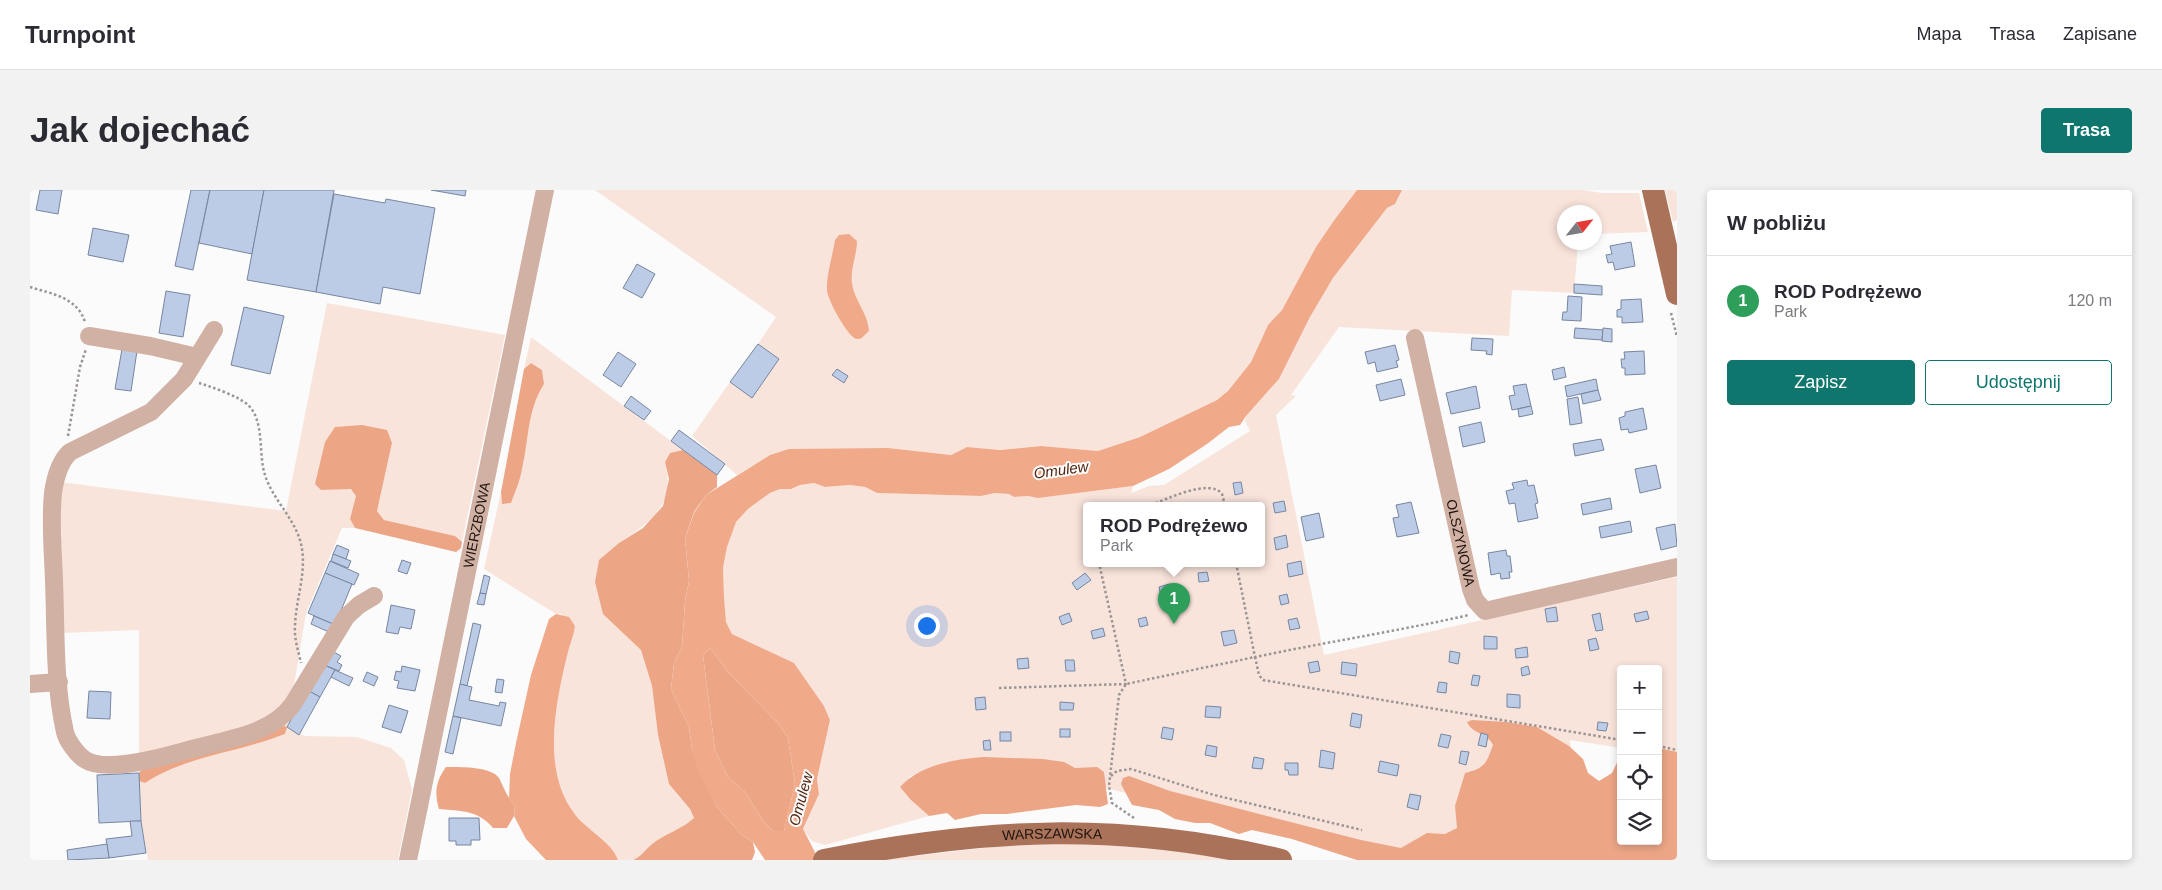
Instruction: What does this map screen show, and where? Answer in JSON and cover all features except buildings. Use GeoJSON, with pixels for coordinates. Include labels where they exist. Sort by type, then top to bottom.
{"type":"FeatureCollection","features":[{"type":"Feature","properties":{"kind":"main road"},"geometry":{"type":"LineString","coordinates":[[1653,190],[1674,303]]}},
{"type":"Feature","properties":{"kind":"main road","name":"WARSZAWSKA"},"geometry":{"type":"LineString","coordinates":[[830,859],[928,842],[994,835],[1065,832],[1140,836],[1225,848],[1281,860]]}},
{"type":"Feature","properties":{"kind":"street","name":"WIERZBOWA"},"geometry":{"type":"LineString","coordinates":[[408,860],[545,190]]}},
{"type":"Feature","properties":{"kind":"street"},"geometry":{"type":"LineString","coordinates":[[214,330],[184,378],[151,412],[114,432],[78,448],[64,458],[58,473],[52,508],[59,682],[65,734],[85,760],[97,764],[134,763],[164,757],[267,727],[287,712],[306,684],[346,616],[374,596]]}},
{"type":"Feature","properties":{"kind":"street"},"geometry":{"type":"LineString","coordinates":[[89,336],[150,346],[197,357]]}},
{"type":"Feature","properties":{"kind":"street","name":"OLSZYNOWA"},"geometry":{"type":"LineString","coordinates":[[1415,338],[1471,589],[1475,600],[1486,611]]}},
{"type":"Feature","properties":{"kind":"street"},"geometry":{"type":"LineString","coordinates":[[1486,611],[1677,567]]}},
{"type":"Feature","properties":{"kind":"street"},"geometry":{"type":"LineString","coordinates":[[30,684],[59,682]]}},
{"type":"Feature","properties":{"kind":"path"},"geometry":{"type":"LineString","coordinates":[[30,287],[71,301],[82,312],[89,336],[80,367],[64,458]]}},
{"type":"Feature","properties":{"kind":"path"},"geometry":{"type":"LineString","coordinates":[[1674,303],[1677,337]]}},
{"type":"Feature","properties":{"kind":"path"},"geometry":{"type":"LineString","coordinates":[[184,378],[239,400],[248,406],[256,418],[265,475],[270,488],[299,537],[302,550],[295,626],[297,646],[306,684]]}},
{"type":"Feature","properties":{"kind":"path"},"geometry":{"type":"LineString","coordinates":[[1160,502],[1200,488],[1214,487],[1219,489],[1224,502]]}},
{"type":"Feature","properties":{"kind":"path"},"geometry":{"type":"LineString","coordinates":[[1100,567],[1126,684],[1119,695],[1110,777],[1110,795],[1112,803],[1134,818],[1138,825],[1140,836]]}},
{"type":"Feature","properties":{"kind":"path"},"geometry":{"type":"LineString","coordinates":[[1237,567],[1258,675],[1263,680],[1617,739]]}},
{"type":"Feature","properties":{"kind":"path"},"geometry":{"type":"LineString","coordinates":[[999,688],[1126,684],[1332,641],[1391,632],[1486,611]]}},
{"type":"Feature","properties":{"kind":"path"},"geometry":{"type":"LineString","coordinates":[[1662,747],[1677,750]]}},
{"type":"Feature","properties":{"kind":"path"},"geometry":{"type":"LineString","coordinates":[[1110,777],[1117,771],[1131,768],[1214,795],[1362,830]]}},
{"type":"Feature","properties":{"kind":"shaded area"},"geometry":{"type":"Polygon","coordinates":[[[595,190],[1357,190],[1316,247],[1282,310],[1268,325],[1251,362],[1228,391],[1217,400],[1140,437],[1098,451],[1041,446],[1000,450],[967,447],[951,455],[888,448],[770,455],[737,475],[692,436],[730,382],[752,397],[779,359],[758,344],[776,317],[595,190]]]}},
{"type":"Feature","properties":{"kind":"shaded area"},"geometry":{"type":"Polygon","coordinates":[[[1402,190],[1583,190],[1602,193],[1639,193],[1648,232],[1602,234],[1602,205],[1557,205],[1557,250],[1577,250],[1574,293],[1512,290],[1509,336],[1339,327],[1291,395],[1296,396],[1276,415],[1324,655],[1677,577],[1677,757],[1662,755],[1662,665],[1617,665],[1617,747],[1570,740],[1582,860],[1384,860],[1049,773],[930,768],[909,777],[911,800],[929,816],[825,845],[812,841],[803,830],[819,794],[817,779],[830,720],[824,706],[794,663],[732,634],[726,622],[723,568],[735,522],[748,509],[770,493],[780,489],[791,489],[800,485],[814,483],[825,487],[850,485],[865,487],[877,493],[981,496],[995,493],[1009,494],[1014,497],[1028,496],[1038,498],[1133,486],[1131,493],[1149,486],[1164,485],[1250,431],[1245,421],[1246,416],[1279,379],[1310,317],[1333,278],[1387,208],[1395,204],[1402,190]]]}},
{"type":"Feature","properties":{"kind":"shaded area"},"geometry":{"type":"Polygon","coordinates":[[[1665,190],[1677,190],[1677,220],[1673,222],[1665,190]]]}},
{"type":"Feature","properties":{"kind":"shaded area"},"geometry":{"type":"Polygon","coordinates":[[[327,303],[505,335],[462,542],[455,536],[384,520],[377,511],[392,443],[325,442],[316,484],[321,490],[351,488],[356,496],[350,519],[355,528],[342,528],[306,613],[287,727],[305,736],[357,737],[391,748],[404,760],[412,789],[398,860],[148,860],[141,821],[139,781],[145,783],[178,766],[195,760],[285,734],[150,760],[139,773],[139,630],[62,633],[56,506],[60,482],[286,511],[327,303]]]}},
{"type":"Feature","properties":{"kind":"shaded area"},"geometry":{"type":"Polygon","coordinates":[[[531,337],[683,450],[670,453],[665,462],[668,477],[667,490],[664,501],[658,510],[642,527],[619,543],[623,632],[641,650],[652,686],[658,735],[669,784],[690,809],[694,818],[657,841],[638,859],[618,860],[610,849],[574,813],[564,795],[557,776],[554,755],[556,713],[563,671],[575,626],[561,614],[556,614],[484,569],[501,492],[502,504],[522,470],[528,423],[536,395],[544,384],[542,370],[531,363],[524,369],[531,337]]]}},
{"type":"Feature","properties":{"kind":"shaded area"},"geometry":{"type":"Polygon","coordinates":[[[531,363],[542,370],[544,384],[538,394],[531,415],[517,486],[511,503],[502,504],[501,492],[524,369],[531,363]]]}},
{"type":"Feature","properties":{"kind":"shaded area"},"geometry":{"type":"Polygon","coordinates":[[[362,425],[387,430],[392,443],[377,511],[384,520],[455,536],[462,542],[461,548],[456,552],[355,528],[350,519],[356,496],[351,489],[321,490],[315,484],[325,442],[335,427],[362,425]]]}},
{"type":"Feature","properties":{"kind":"shaded area"},"geometry":{"type":"Polygon","coordinates":[[[683,450],[717,475],[717,487],[706,495],[694,512],[685,538],[689,581],[685,601],[682,647],[674,663],[671,689],[689,727],[692,750],[716,806],[741,834],[753,842],[755,852],[752,860],[633,860],[656,841],[694,818],[690,809],[669,784],[658,735],[652,686],[641,650],[603,614],[595,582],[599,560],[619,543],[643,528],[663,506],[669,479],[665,462],[670,453],[683,450]]]}},
{"type":"Feature","properties":{"kind":"shaded area"},"geometry":{"type":"Polygon","coordinates":[[[710,648],[728,672],[778,723],[788,738],[795,784],[784,831],[773,831],[764,822],[745,792],[728,777],[715,750],[703,655],[710,648]]]}},
{"type":"Feature","properties":{"kind":"shaded area"},"geometry":{"type":"Polygon","coordinates":[[[1472,720],[1507,722],[1537,727],[1569,746],[1583,759],[1588,773],[1599,781],[1612,773],[1617,762],[1617,845],[1662,845],[1662,749],[1677,752],[1677,860],[1357,860],[1292,839],[1252,830],[1239,834],[1210,823],[1195,823],[1175,819],[1159,810],[1132,805],[1121,784],[1123,778],[1129,776],[1170,791],[1361,840],[1401,848],[1427,833],[1445,834],[1457,828],[1455,806],[1465,773],[1477,769],[1484,764],[1493,745],[1487,738],[1476,732],[1467,722],[1472,720]]]}},
{"type":"Feature","properties":{"kind":"shaded area"},"geometry":{"type":"Polygon","coordinates":[[[279,724],[287,727],[285,734],[195,760],[178,766],[145,783],[139,781],[139,773],[150,760],[279,724]]]}},
{"type":"Feature","properties":{"kind":"shaded area"},"geometry":{"type":"Polygon","coordinates":[[[983,757],[1043,759],[1064,762],[1075,768],[1097,767],[1104,772],[1108,804],[1100,807],[1076,805],[1007,814],[981,814],[955,820],[947,813],[929,816],[900,787],[917,773],[938,764],[983,757]]]}},
{"type":"Feature","properties":{"kind":"shaded area"},"geometry":{"type":"Polygon","coordinates":[[[446,767],[482,769],[495,774],[499,778],[515,806],[514,816],[507,828],[493,828],[481,818],[469,812],[439,809],[437,787],[446,767]]]}},
{"type":"Feature","properties":{"kind":"shaded area"},"geometry":{"type":"Polygon","coordinates":[[[1072,843],[1153,849],[1234,860],[881,860],[1001,846],[1072,843]]]}},
{"type":"Feature","properties":{"kind":"water","name":"Omulew"},"geometry":{"type":"Polygon","coordinates":[[[1357,190],[1402,190],[1395,204],[1387,208],[1333,278],[1310,317],[1279,379],[1240,425],[1229,427],[1169,469],[1133,486],[1038,498],[1028,496],[1014,497],[1009,494],[995,493],[981,496],[877,493],[865,487],[850,485],[825,487],[814,483],[800,485],[791,489],[780,489],[770,493],[748,509],[736,522],[727,547],[723,568],[726,622],[732,634],[794,663],[824,706],[830,720],[817,779],[819,794],[803,829],[819,860],[765,860],[753,842],[741,834],[716,806],[698,770],[692,750],[689,727],[671,689],[674,663],[682,647],[685,601],[689,581],[685,538],[694,513],[706,495],[770,455],[789,449],[888,448],[951,455],[967,447],[1000,450],[1041,446],[1098,451],[1140,437],[1217,400],[1228,391],[1251,362],[1268,325],[1282,310],[1316,247],[1357,190]],[[710,648],[703,655],[715,750],[728,777],[745,792],[764,822],[773,831],[784,831],[795,784],[788,738],[778,723],[728,672],[710,648]]]}},
{"type":"Feature","properties":{"kind":"water"},"geometry":{"type":"Polygon","coordinates":[[[849,234],[857,241],[852,272],[853,289],[866,318],[869,331],[859,339],[853,337],[839,318],[830,301],[827,290],[835,240],[839,235],[849,234]]]}},
{"type":"Feature","properties":{"kind":"water"},"geometry":{"type":"Polygon","coordinates":[[[556,614],[569,617],[575,626],[563,671],[556,713],[554,756],[557,776],[564,795],[574,813],[610,847],[618,860],[546,860],[526,839],[514,816],[515,806],[509,799],[510,774],[531,675],[549,619],[556,614]]]}},
{"type":"Feature","properties":{"kind":"place","name":"ROD Podrężewo"},"geometry":{"type":"Point","coordinates":[1174,624]}}]}
